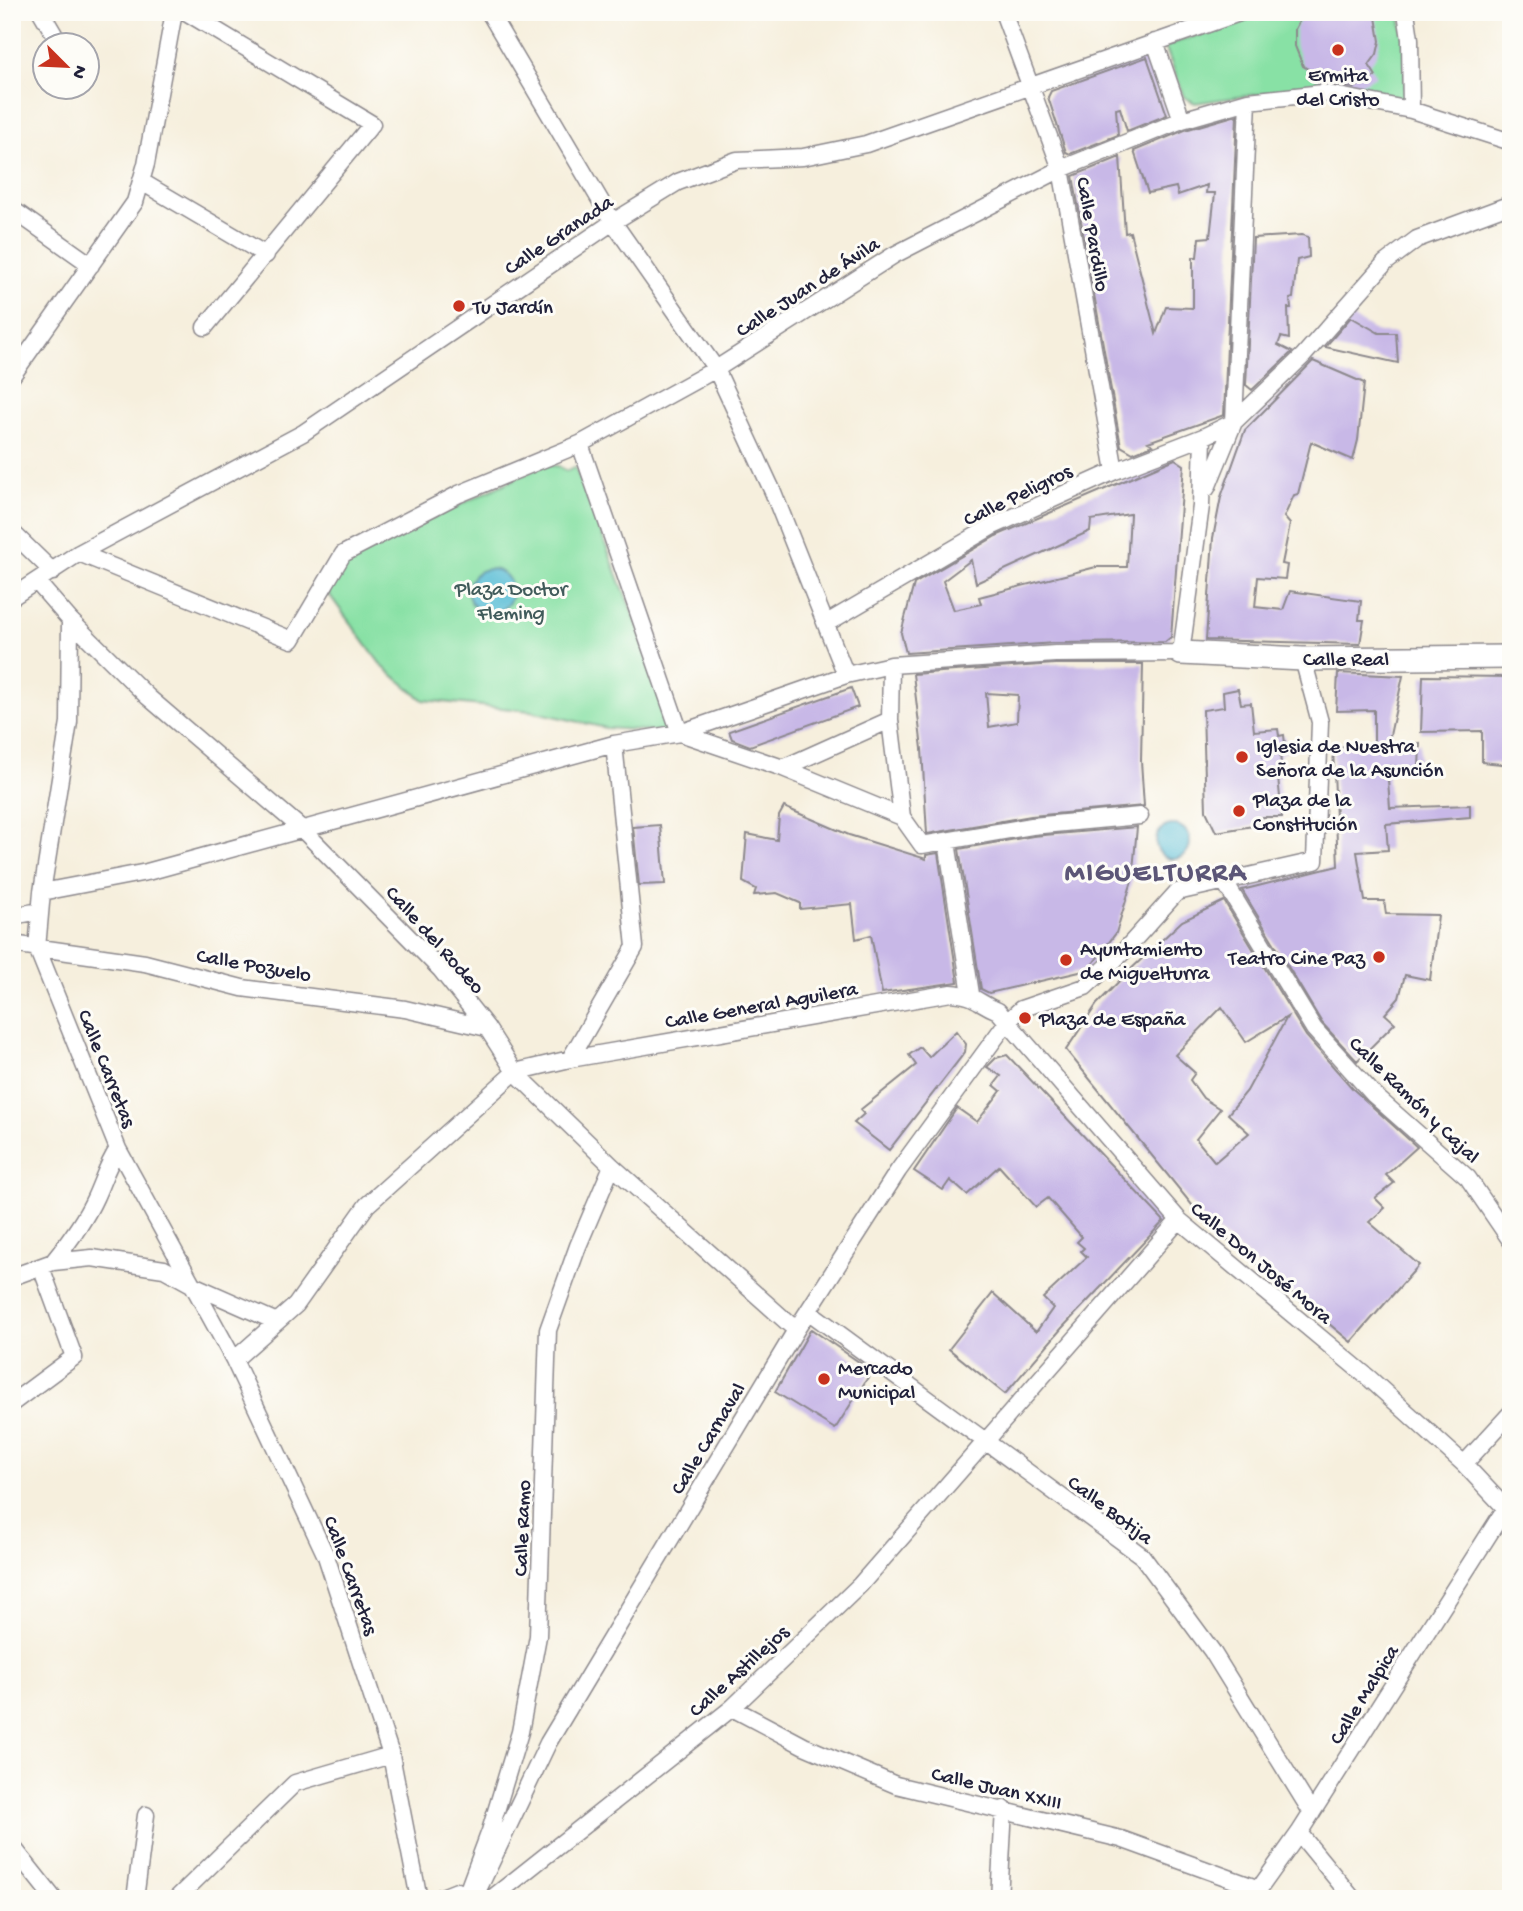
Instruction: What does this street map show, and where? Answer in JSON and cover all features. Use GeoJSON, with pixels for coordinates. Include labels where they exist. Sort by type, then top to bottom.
{"type":"FeatureCollection","features":[{"type":"Feature","properties":{"kind":"street"},"geometry":{"type":"LineString","coordinates":[[41,12],[53,32]]}},
{"type":"Feature","properties":{"kind":"street"},"geometry":{"type":"LineString","coordinates":[[12,376],[135,202],[142,182],[174,12]]}},
{"type":"Feature","properties":{"kind":"street"},"geometry":{"type":"LineString","coordinates":[[186,12],[372,124],[205,327]]}},
{"type":"Feature","properties":{"kind":"street"},"geometry":{"type":"LineString","coordinates":[[489,12],[613,222],[716,369],[827,623],[846,675]]}},
{"type":"Feature","properties":{"kind":"street","name":"Calle Pardillo"},"geometry":{"type":"LineString","coordinates":[[1003,12],[1061,169],[1115,471]]}},
{"type":"Feature","properties":{"kind":"street","name":"Calle Granada"},"geometry":{"type":"LineString","coordinates":[[12,597],[79,553],[303,433],[613,222],[678,182],[737,160],[803,157],[866,144],[1032,88],[1241,12]]}},
{"type":"Feature","properties":{"kind":"street"},"geometry":{"type":"LineString","coordinates":[[1406,12],[1410,39],[1411,110]]}},
{"type":"Feature","properties":{"kind":"street"},"geometry":{"type":"LineString","coordinates":[[1155,42],[1182,120]]}},
{"type":"Feature","properties":{"kind":"street","name":"Calle Juan de Ávila"},"geometry":{"type":"LineString","coordinates":[[79,553],[292,640],[343,554],[459,494],[580,444],[716,369],[894,255],[1061,169],[1182,120],[1248,101],[1323,93],[1411,110],[1511,142]]}},
{"type":"Feature","properties":{"kind":"street"},"geometry":{"type":"LineString","coordinates":[[1234,422],[1248,101]]}},
{"type":"Feature","properties":{"kind":"street"},"geometry":{"type":"LineString","coordinates":[[142,182],[266,255]]}},
{"type":"Feature","properties":{"kind":"street"},"geometry":{"type":"LineString","coordinates":[[1201,506],[1216,460],[1234,422],[1303,356],[1385,262],[1418,239],[1511,204]]}},
{"type":"Feature","properties":{"kind":"street"},"geometry":{"type":"LineString","coordinates":[[12,209],[91,265]]}},
{"type":"Feature","properties":{"kind":"street","name":"Calle Peligros"},"geometry":{"type":"LineString","coordinates":[[827,623],[991,527],[1115,471],[1203,438],[1234,422]]}},
{"type":"Feature","properties":{"kind":"street"},"geometry":{"type":"LineString","coordinates":[[42,892],[148,872],[614,744],[680,733],[846,675],[891,665],[1055,654],[1181,653],[1201,506],[1203,438]]}},
{"type":"Feature","properties":{"kind":"street"},"geometry":{"type":"LineString","coordinates":[[580,444],[680,733]]}},
{"type":"Feature","properties":{"kind":"street"},"geometry":{"type":"LineString","coordinates":[[12,532],[53,572]]}},
{"type":"Feature","properties":{"kind":"street","name":"Calle del Rodeo"},"geometry":{"type":"LineString","coordinates":[[37,582],[69,620],[148,696],[302,829],[441,970],[487,1028],[515,1072],[612,1166],[796,1330]]}},
{"type":"Feature","properties":{"kind":"street","name":"Calle Carretas"},"geometry":{"type":"LineString","coordinates":[[69,620],[69,722],[42,892],[37,948],[118,1149],[234,1360],[326,1556],[391,1755],[419,1899]]}},
{"type":"Feature","properties":{"kind":"street","name":"Calle Real"},"geometry":{"type":"LineString","coordinates":[[1181,653],[1303,659],[1511,657]]}},
{"type":"Feature","properties":{"kind":"street"},"geometry":{"type":"LineString","coordinates":[[947,842],[971,995],[998,1011],[1007,1022],[1021,1009],[1085,988],[1123,952],[1177,892],[1315,861],[1320,722],[1303,659]]}},
{"type":"Feature","properties":{"kind":"street"},"geometry":{"type":"LineString","coordinates":[[891,665],[890,720],[902,817],[922,845],[1032,826],[1140,816]]}},
{"type":"Feature","properties":{"kind":"street"},"geometry":{"type":"LineString","coordinates":[[783,768],[890,720]]}},
{"type":"Feature","properties":{"kind":"street"},"geometry":{"type":"LineString","coordinates":[[680,733],[783,768],[902,817]]}},
{"type":"Feature","properties":{"kind":"street"},"geometry":{"type":"LineString","coordinates":[[570,1059],[635,947],[614,744]]}},
{"type":"Feature","properties":{"kind":"street","name":"Calle Ramón y Cajal"},"geometry":{"type":"LineString","coordinates":[[1224,881],[1314,1029],[1374,1095],[1468,1178],[1511,1241]]}},
{"type":"Feature","properties":{"kind":"street"},"geometry":{"type":"LineString","coordinates":[[12,916],[40,911]]}},
{"type":"Feature","properties":{"kind":"street","name":"Calle Pozuelo"},"geometry":{"type":"LineString","coordinates":[[12,944],[145,963],[242,988],[405,1009],[487,1028]]}},
{"type":"Feature","properties":{"kind":"street","name":"Calle General Aguilera"},"geometry":{"type":"LineString","coordinates":[[515,1072],[570,1059],[951,993],[971,995]]}},
{"type":"Feature","properties":{"kind":"street","name":"Calle Don José Mora"},"geometry":{"type":"LineString","coordinates":[[1007,1022],[1179,1220],[1370,1379],[1464,1464],[1508,1511]]}},
{"type":"Feature","properties":{"kind":"street","name":"Calle Carnaval"},"geometry":{"type":"LineString","coordinates":[[478,1896],[548,1743],[796,1330],[898,1171],[1007,1022]]}},
{"type":"Feature","properties":{"kind":"street"},"geometry":{"type":"LineString","coordinates":[[234,1360],[296,1305],[367,1205],[515,1072]]}},
{"type":"Feature","properties":{"kind":"street"},"geometry":{"type":"LineString","coordinates":[[47,1265],[79,1230],[96,1196],[107,1165],[118,1149]]}},
{"type":"Feature","properties":{"kind":"street","name":"Calle Ramo"},"geometry":{"type":"LineString","coordinates":[[478,1896],[490,1831],[520,1732],[538,1636],[548,1330],[578,1246],[612,1166]]}},
{"type":"Feature","properties":{"kind":"street"},"geometry":{"type":"LineString","coordinates":[[1502,1226],[1511,1211]]}},
{"type":"Feature","properties":{"kind":"street","name":"Calle Astillejos"},"geometry":{"type":"LineString","coordinates":[[478,1896],[732,1709],[860,1585],[1179,1220]]}},
{"type":"Feature","properties":{"kind":"street"},"geometry":{"type":"LineString","coordinates":[[12,1277],[47,1265],[92,1258],[164,1269],[193,1285],[277,1322]]}},
{"type":"Feature","properties":{"kind":"street"},"geometry":{"type":"LineString","coordinates":[[12,1403],[74,1357],[47,1265]]}},
{"type":"Feature","properties":{"kind":"street","name":"Calle Botija"},"geometry":{"type":"LineString","coordinates":[[808,1311],[1142,1556],[1212,1651],[1312,1813]]}},
{"type":"Feature","properties":{"kind":"street"},"geometry":{"type":"LineString","coordinates":[[1464,1464],[1511,1413]]}},
{"type":"Feature","properties":{"kind":"street","name":"Calle Malpica"},"geometry":{"type":"LineString","coordinates":[[1256,1894],[1299,1833],[1508,1511]]}},
{"type":"Feature","properties":{"kind":"street","name":"Calle Juan XXIII"},"geometry":{"type":"LineString","coordinates":[[732,1709],[804,1746],[896,1785],[1121,1839],[1256,1894]]}},
{"type":"Feature","properties":{"kind":"street"},"geometry":{"type":"LineString","coordinates":[[520,1732],[548,1743]]}},
{"type":"Feature","properties":{"kind":"street"},"geometry":{"type":"LineString","coordinates":[[176,1899],[295,1783],[391,1755]]}},
{"type":"Feature","properties":{"kind":"street"},"geometry":{"type":"LineString","coordinates":[[999,1899],[1004,1809]]}},
{"type":"Feature","properties":{"kind":"street"},"geometry":{"type":"LineString","coordinates":[[135,1899],[146,1815]]}},
{"type":"Feature","properties":{"kind":"street"},"geometry":{"type":"LineString","coordinates":[[1299,1833],[1353,1899]]}},
{"type":"Feature","properties":{"kind":"street"},"geometry":{"type":"LineString","coordinates":[[12,1846],[18,1865],[54,1899]]}},
{"type":"Feature","properties":{"kind":"street"},"geometry":{"type":"LineString","coordinates":[[438,1899],[457,1891],[478,1896]]}},
{"type":"Feature","properties":{"kind":"green space"},"geometry":{"type":"Polygon","coordinates":[[[1266,12],[1399,12],[1405,40],[1405,99],[1313,87],[1195,103],[1184,97],[1165,46],[1266,12]]]}},
{"type":"Feature","properties":{"kind":"green space","name":"Plaza Doctor Fleming"},"geometry":{"type":"Polygon","coordinates":[[[544,465],[558,466],[567,471],[575,467],[680,733],[606,728],[531,711],[423,700],[382,666],[323,586],[351,556],[544,465]]]}},
{"type":"Feature","properties":{"kind":"water"},"geometry":{"type":"Polygon","coordinates":[[[490,569],[505,576],[512,591],[505,606],[490,613],[475,606],[468,591],[475,576],[490,569]]]}},
{"type":"Feature","properties":{"kind":"water"},"geometry":{"type":"Polygon","coordinates":[[[1173,825],[1185,830],[1190,842],[1185,854],[1173,859],[1161,854],[1156,842],[1161,830],[1173,825]]]}},
{"type":"Feature","properties":{"kind":"building","name":"Ermita del Cristo"},"geometry":{"type":"Polygon","coordinates":[[[1304,12],[1372,12],[1376,17],[1380,41],[1377,54],[1369,65],[1376,76],[1354,88],[1318,83],[1320,76],[1303,66],[1295,46],[1295,29],[1304,12]]]}},
{"type":"Feature","properties":{"kind":"building"},"geometry":{"type":"Polygon","coordinates":[[[1147,57],[1167,115],[1127,131],[1120,108],[1116,109],[1118,135],[1070,154],[1066,152],[1048,97],[1051,91],[1147,57]]]}},
{"type":"Feature","properties":{"kind":"building"},"geometry":{"type":"Polygon","coordinates":[[[1237,115],[1224,415],[1148,442],[1153,445],[1133,453],[1121,446],[1073,176],[1120,157],[1125,233],[1130,232],[1156,334],[1166,307],[1193,308],[1193,257],[1197,257],[1199,238],[1210,237],[1215,193],[1206,193],[1207,185],[1178,195],[1176,187],[1148,193],[1134,151],[1185,130],[1237,115]]]}},
{"type":"Feature","properties":{"kind":"building"},"geometry":{"type":"Polygon","coordinates":[[[1302,235],[1308,237],[1309,257],[1297,260],[1293,298],[1290,299],[1291,308],[1288,308],[1289,339],[1281,337],[1278,345],[1292,352],[1252,390],[1246,385],[1253,238],[1302,235]]]}},
{"type":"Feature","properties":{"kind":"building"},"geometry":{"type":"Polygon","coordinates":[[[1351,317],[1379,333],[1396,333],[1398,363],[1325,347],[1351,317]]]}},
{"type":"Feature","properties":{"kind":"building"},"geometry":{"type":"Polygon","coordinates":[[[1313,361],[1364,383],[1358,440],[1353,460],[1311,442],[1298,494],[1294,495],[1284,517],[1290,524],[1282,564],[1287,565],[1285,579],[1258,577],[1255,607],[1283,610],[1290,591],[1361,601],[1359,620],[1364,620],[1360,644],[1206,640],[1213,538],[1221,497],[1245,430],[1313,361]]]}},
{"type":"Feature","properties":{"kind":"building"},"geometry":{"type":"Polygon","coordinates":[[[1175,459],[1184,465],[1171,637],[1165,642],[1055,643],[906,653],[901,633],[914,584],[996,536],[1175,459]],[[1130,514],[1091,520],[1090,531],[976,583],[971,560],[943,581],[954,610],[981,604],[979,597],[1096,567],[1127,567],[1130,514]]]}},
{"type":"Feature","properties":{"kind":"building"},"geometry":{"type":"Polygon","coordinates":[[[1055,664],[1143,664],[1141,761],[1144,806],[1031,816],[927,834],[922,749],[913,674],[1055,664]],[[986,693],[989,727],[1017,722],[1018,695],[986,693]]]}},
{"type":"Feature","properties":{"kind":"building"},"geometry":{"type":"Polygon","coordinates":[[[1338,673],[1403,676],[1387,749],[1420,743],[1419,769],[1387,766],[1390,808],[1470,805],[1470,817],[1386,824],[1388,850],[1357,852],[1365,901],[1384,901],[1386,914],[1438,915],[1430,980],[1405,975],[1399,998],[1385,1014],[1395,1023],[1357,1061],[1322,1023],[1242,890],[1338,866],[1333,747],[1374,748],[1374,710],[1336,711],[1338,673]]]}},
{"type":"Feature","properties":{"kind":"building"},"geometry":{"type":"Polygon","coordinates":[[[1423,676],[1511,677],[1511,765],[1482,762],[1482,731],[1421,732],[1423,676]]]}},
{"type":"Feature","properties":{"kind":"building"},"geometry":{"type":"Polygon","coordinates":[[[851,688],[858,707],[750,746],[732,739],[729,731],[851,688]]]}},
{"type":"Feature","properties":{"kind":"building","name":"Iglesia de Nuestra Señora de la Asunción"},"geometry":{"type":"Polygon","coordinates":[[[1238,689],[1241,704],[1251,703],[1254,731],[1278,729],[1279,736],[1284,735],[1286,753],[1280,753],[1282,776],[1278,777],[1282,817],[1263,817],[1253,826],[1216,832],[1206,811],[1203,710],[1224,707],[1223,692],[1238,689]]]}},
{"type":"Feature","properties":{"kind":"building"},"geometry":{"type":"Polygon","coordinates":[[[784,807],[849,835],[926,859],[926,855],[938,853],[958,982],[882,993],[871,935],[856,939],[852,904],[800,909],[800,903],[777,893],[754,895],[756,889],[743,882],[747,834],[777,840],[779,816],[784,807]]]}},
{"type":"Feature","properties":{"kind":"building"},"geometry":{"type":"Polygon","coordinates":[[[660,825],[665,884],[639,885],[633,827],[660,825]]]}},
{"type":"Feature","properties":{"kind":"building"},"geometry":{"type":"Polygon","coordinates":[[[1137,827],[1132,881],[1116,933],[1088,970],[989,993],[981,989],[959,849],[1033,836],[1137,827]]]}},
{"type":"Feature","properties":{"kind":"building"},"geometry":{"type":"Polygon","coordinates":[[[1224,901],[1306,1036],[1353,1089],[1417,1147],[1386,1175],[1394,1183],[1375,1198],[1385,1208],[1369,1222],[1419,1265],[1351,1342],[1205,1221],[1066,1050],[1097,1004],[1182,921],[1224,901]],[[1222,1007],[1175,1055],[1195,1073],[1190,1080],[1203,1098],[1220,1109],[1196,1139],[1215,1162],[1249,1133],[1228,1114],[1247,1091],[1287,1017],[1246,1042],[1222,1007]]]}},
{"type":"Feature","properties":{"kind":"building"},"geometry":{"type":"Polygon","coordinates":[[[956,1031],[966,1044],[965,1052],[889,1150],[854,1123],[864,1114],[860,1110],[916,1065],[909,1055],[920,1047],[929,1057],[956,1031]]]}},
{"type":"Feature","properties":{"kind":"building"},"geometry":{"type":"Polygon","coordinates":[[[1007,1055],[1164,1221],[1062,1328],[1005,1394],[949,1349],[993,1293],[1036,1332],[1053,1308],[1043,1298],[1087,1257],[1081,1251],[1084,1248],[1077,1242],[1082,1237],[1048,1198],[1036,1207],[999,1166],[967,1195],[950,1180],[943,1190],[914,1171],[957,1108],[977,1122],[1001,1091],[994,1085],[1001,1076],[987,1067],[996,1058],[1007,1055]]]}},
{"type":"Feature","properties":{"kind":"building","name":"Mercado Municipal"},"geometry":{"type":"Polygon","coordinates":[[[811,1329],[872,1371],[835,1429],[775,1392],[811,1329]]]}},
{"type":"Feature","properties":{"kind":"place","name":"Ermita del Cristo"},"geometry":{"type":"Point","coordinates":[1338,50]}},
{"type":"Feature","properties":{"kind":"place","name":"Tu Jardín"},"geometry":{"type":"Point","coordinates":[459,306]}},
{"type":"Feature","properties":{"kind":"place","name":"Iglesia de Nuestra Señora de la Asunción"},"geometry":{"type":"Point","coordinates":[1242,757]}},
{"type":"Feature","properties":{"kind":"place","name":"Plaza de la Constitución"},"geometry":{"type":"Point","coordinates":[1239,811]}},
{"type":"Feature","properties":{"kind":"place","name":"Teatro Cine Paz"},"geometry":{"type":"Point","coordinates":[1379,957]}},
{"type":"Feature","properties":{"kind":"place","name":"Ayuntamiento de Miguelturra"},"geometry":{"type":"Point","coordinates":[1066,960]}},
{"type":"Feature","properties":{"kind":"place","name":"Plaza de España"},"geometry":{"type":"Point","coordinates":[1025,1018]}},
{"type":"Feature","properties":{"kind":"place","name":"Mercado Municipal"},"geometry":{"type":"Point","coordinates":[824,1379]}},
{"type":"Feature","properties":{"kind":"district","name":"MIGUELTURRA"},"geometry":{"type":"Point","coordinates":[1156,870]}}]}
